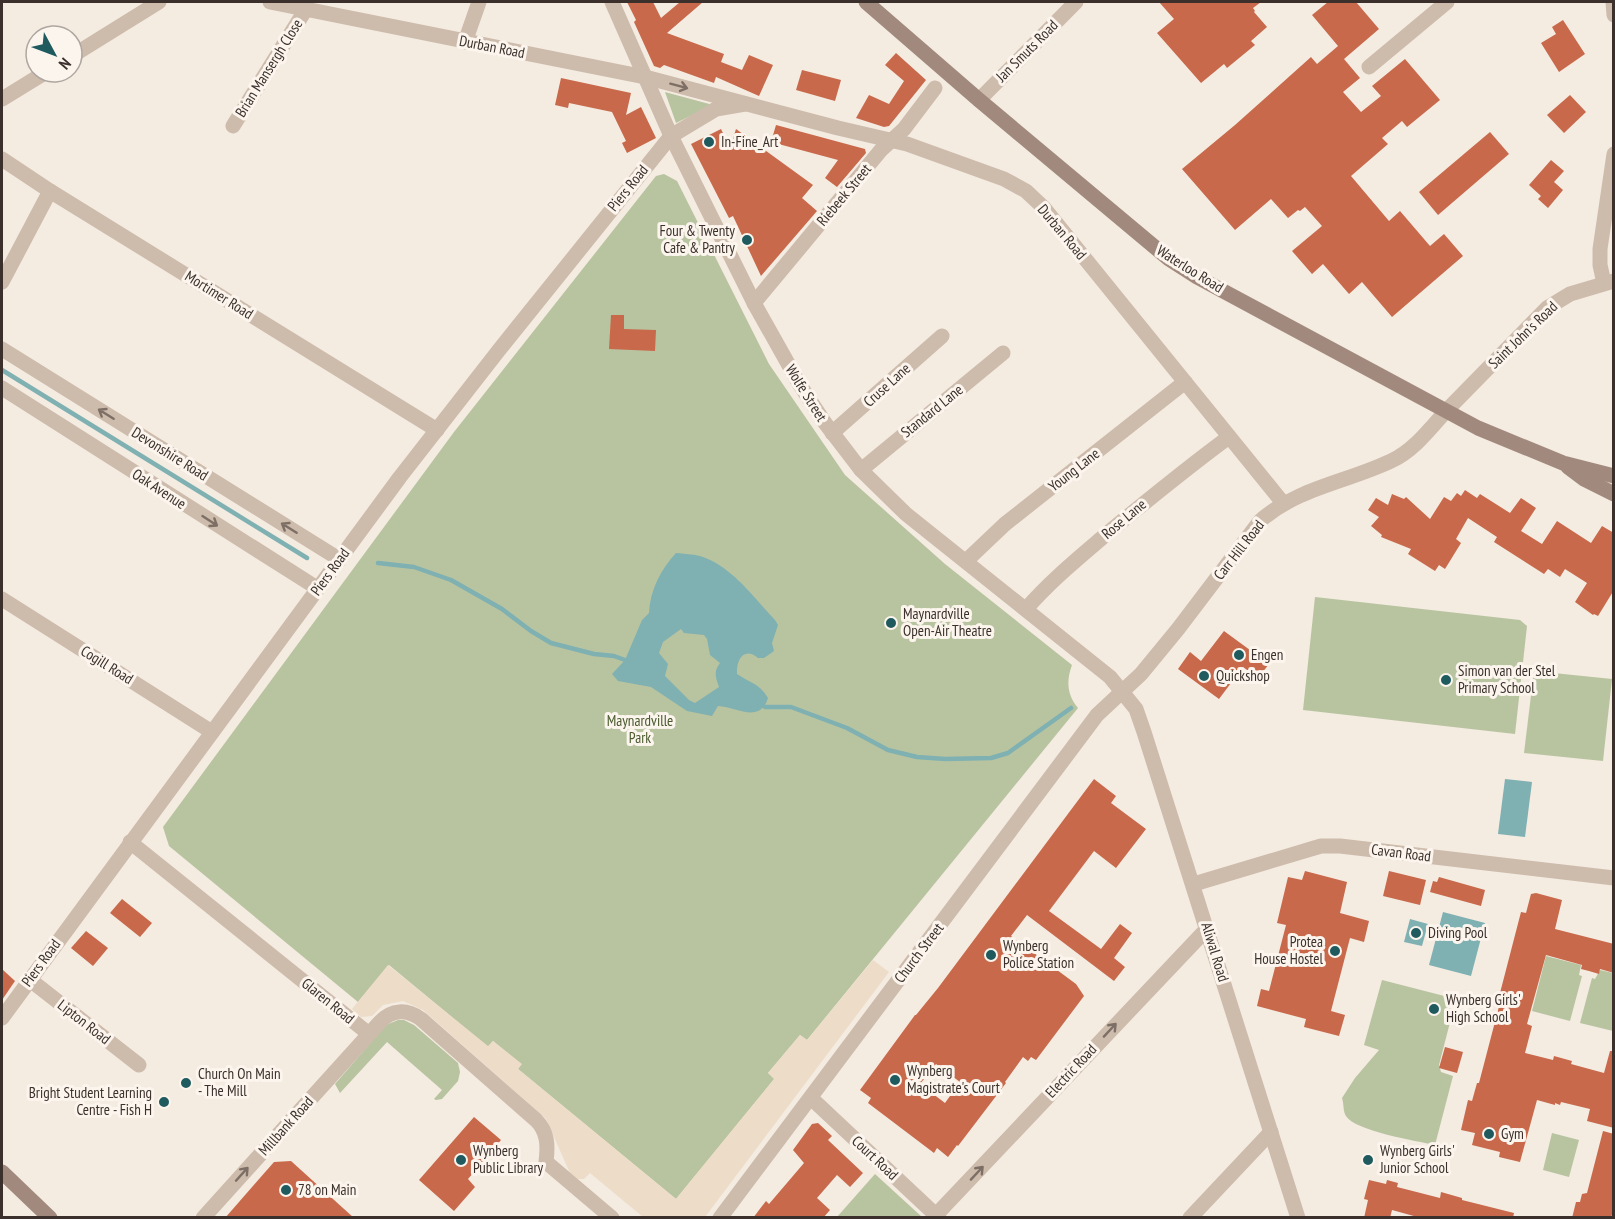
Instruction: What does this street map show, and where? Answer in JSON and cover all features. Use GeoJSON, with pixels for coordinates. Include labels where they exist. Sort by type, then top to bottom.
{"type":"FeatureCollection","features":[{"type":"Feature","properties":{"kind":"main road","name":"Waterloo Road"},"geometry":{"type":"LineString","coordinates":[[866,2],[1169,259],[1482,429],[1563,464],[1614,476]]}},
{"type":"Feature","properties":{"kind":"main road","name":"Waterloo Road"},"geometry":{"type":"LineString","coordinates":[[1563,464],[1584,479],[1614,494]]}},
{"type":"Feature","properties":{"kind":"main road"},"geometry":{"type":"LineString","coordinates":[[2,1172],[50,1218]]}},
{"type":"Feature","properties":{"kind":"street"},"geometry":{"type":"LineString","coordinates":[[84,49],[159,2]]}},
{"type":"Feature","properties":{"kind":"street","name":"Durban Road"},"geometry":{"type":"LineString","coordinates":[[270,2],[645,77],[715,102],[745,104],[907,144],[1004,178],[1026,191],[1044,208],[1283,503]]}},
{"type":"Feature","properties":{"kind":"street"},"geometry":{"type":"LineString","coordinates":[[465,42],[479,2]]}},
{"type":"Feature","properties":{"kind":"street","name":"Wolfe Street"},"geometry":{"type":"LineString","coordinates":[[612,2],[671,136],[754,303],[800,385],[832,433],[861,470],[906,514],[1110,678],[1122,692]]}},
{"type":"Feature","properties":{"kind":"street","name":"Jan Smuts Road"},"geometry":{"type":"LineString","coordinates":[[979,100],[1076,2]]}},
{"type":"Feature","properties":{"kind":"street"},"geometry":{"type":"LineString","coordinates":[[1369,67],[1447,2]]}},
{"type":"Feature","properties":{"kind":"street"},"geometry":{"type":"LineString","coordinates":[[1613,2],[1614,15]]}},
{"type":"Feature","properties":{"kind":"street","name":"Brian Mansergh Close"},"geometry":{"type":"LineString","coordinates":[[233,126],[298,6]]}},
{"type":"Feature","properties":{"kind":"street"},"geometry":{"type":"LineString","coordinates":[[2,99],[26,84]]}},
{"type":"Feature","properties":{"kind":"street","name":"Riebeek Street"},"geometry":{"type":"LineString","coordinates":[[754,303],[891,140],[904,129],[935,88]]}},
{"type":"Feature","properties":{"kind":"street","name":"Durban Road"},"geometry":{"type":"LineString","coordinates":[[671,136],[715,102]]}},
{"type":"Feature","properties":{"kind":"street","name":"Piers Road"},"geometry":{"type":"LineString","coordinates":[[2,1018],[317,588],[512,333],[671,136]]}},
{"type":"Feature","properties":{"kind":"street"},"geometry":{"type":"LineString","coordinates":[[1609,282],[1599,265],[1614,154]]}},
{"type":"Feature","properties":{"kind":"street","name":"Mortimer Road"},"geometry":{"type":"LineString","coordinates":[[2,159],[437,430]]}},
{"type":"Feature","properties":{"kind":"street"},"geometry":{"type":"LineString","coordinates":[[2,282],[50,191]]}},
{"type":"Feature","properties":{"kind":"street","name":"Saint John's Road"},"geometry":{"type":"LineString","coordinates":[[1446,411],[1547,308],[1570,294],[1609,282]]}},
{"type":"Feature","properties":{"kind":"street","name":"Cruse Lane"},"geometry":{"type":"LineString","coordinates":[[832,433],[942,336]]}},
{"type":"Feature","properties":{"kind":"street","name":"Devonshire Road"},"geometry":{"type":"LineString","coordinates":[[2,349],[339,559]]}},
{"type":"Feature","properties":{"kind":"street","name":"Standard Lane"},"geometry":{"type":"LineString","coordinates":[[861,470],[1003,353]]}},
{"type":"Feature","properties":{"kind":"street","name":"Young Lane"},"geometry":{"type":"LineString","coordinates":[[966,561],[1005,524],[1185,382]]}},
{"type":"Feature","properties":{"kind":"street","name":"Oak Avenue"},"geometry":{"type":"LineString","coordinates":[[2,388],[317,588]]}},
{"type":"Feature","properties":{"kind":"street","name":"Carr Hill Road"},"geometry":{"type":"LineString","coordinates":[[1122,692],[1141,674],[1251,532],[1271,512],[1283,503],[1392,461],[1413,446],[1446,411]]}},
{"type":"Feature","properties":{"kind":"street","name":"Rose Lane"},"geometry":{"type":"LineString","coordinates":[[1026,609],[1044,588],[1078,558],[1177,476],[1229,437]]}},
{"type":"Feature","properties":{"kind":"street","name":"Cogill Road"},"geometry":{"type":"LineString","coordinates":[[2,599],[212,732]]}},
{"type":"Feature","properties":{"kind":"street","name":"Aliwal Road"},"geometry":{"type":"LineString","coordinates":[[1122,692],[1136,709],[1209,931],[1298,1218]]}},
{"type":"Feature","properties":{"kind":"street","name":"Church Street"},"geometry":{"type":"LineString","coordinates":[[720,1218],[1066,755],[1097,715],[1122,692]]}},
{"type":"Feature","properties":{"kind":"street","name":"Glaren Road"},"geometry":{"type":"LineString","coordinates":[[130,842],[369,1034],[384,1017],[395,1012],[408,1012],[421,1019],[536,1120],[545,1135],[548,1146],[546,1162],[612,1218]]}},
{"type":"Feature","properties":{"kind":"street","name":"Cavan Road"},"geometry":{"type":"LineString","coordinates":[[1194,884],[1320,846],[1348,847],[1614,878]]}},
{"type":"Feature","properties":{"kind":"street","name":"Electric Road"},"geometry":{"type":"LineString","coordinates":[[938,1216],[1130,1009],[1203,933],[1209,931]]}},
{"type":"Feature","properties":{"kind":"street","name":"Lipton Road"},"geometry":{"type":"LineString","coordinates":[[29,979],[139,1065]]}},
{"type":"Feature","properties":{"kind":"street","name":"Millbank Road"},"geometry":{"type":"LineString","coordinates":[[203,1218],[369,1034]]}},
{"type":"Feature","properties":{"kind":"street","name":"Court Road"},"geometry":{"type":"LineString","coordinates":[[811,1098],[938,1216]]}},
{"type":"Feature","properties":{"kind":"street"},"geometry":{"type":"LineString","coordinates":[[1190,1218],[1271,1132]]}},
{"type":"Feature","properties":{"kind":"green space"},"geometry":{"type":"Polygon","coordinates":[[[665,92],[713,105],[676,123],[665,92]]]}},
{"type":"Feature","properties":{"kind":"green space","name":"Maynardville Park"},"geometry":{"type":"Polygon","coordinates":[[[664,174],[677,181],[769,364],[845,475],[945,564],[1072,665],[1069,688],[1078,708],[807,1040],[800,1035],[768,1073],[775,1078],[676,1199],[518,1069],[521,1064],[493,1041],[488,1047],[389,965],[358,1002],[169,846],[163,827],[454,432],[656,176],[664,174]]]}},
{"type":"Feature","properties":{"kind":"green space"},"geometry":{"type":"Polygon","coordinates":[[[1315,597],[1520,620],[1527,626],[1515,734],[1303,710],[1315,597]]]}},
{"type":"Feature","properties":{"kind":"green space"},"geometry":{"type":"Polygon","coordinates":[[[1534,671],[1612,679],[1603,761],[1524,753],[1534,671]]]}},
{"type":"Feature","properties":{"kind":"green space"},"geometry":{"type":"Polygon","coordinates":[[[1546,956],[1581,965],[1579,975],[1582,976],[1570,1021],[1532,1011],[1546,956]]]}},
{"type":"Feature","properties":{"kind":"green space"},"geometry":{"type":"Polygon","coordinates":[[[1600,970],[1613,973],[1613,1031],[1580,1023],[1592,978],[1595,979],[1600,970]]]}},
{"type":"Feature","properties":{"kind":"green space"},"geometry":{"type":"Polygon","coordinates":[[[1382,980],[1456,999],[1439,1065],[1441,1072],[1453,1076],[1435,1145],[1373,1131],[1352,1121],[1344,1112],[1342,1098],[1355,1078],[1379,1050],[1364,1045],[1382,980]]]}},
{"type":"Feature","properties":{"kind":"green space"},"geometry":{"type":"Polygon","coordinates":[[[398,1020],[414,1025],[458,1063],[460,1072],[458,1081],[442,1099],[434,1099],[442,1090],[387,1042],[340,1093],[335,1084],[386,1025],[398,1020]]]}},
{"type":"Feature","properties":{"kind":"green space"},"geometry":{"type":"Polygon","coordinates":[[[1552,1133],[1579,1140],[1569,1177],[1543,1170],[1552,1133]]]}},
{"type":"Feature","properties":{"kind":"green space"},"geometry":{"type":"Polygon","coordinates":[[[875,1174],[922,1217],[837,1217],[875,1174]]]}},
{"type":"Feature","properties":{"kind":"shaded area"},"geometry":{"type":"Polygon","coordinates":[[[873,960],[889,972],[705,1217],[643,1217],[590,1173],[584,1179],[578,1179],[570,1173],[546,1119],[423,1010],[403,1001],[383,1005],[372,1016],[361,1017],[352,1009],[388,965],[488,1046],[493,1041],[522,1064],[518,1069],[676,1199],[774,1079],[768,1073],[800,1035],[807,1040],[873,960]]]}},
{"type":"Feature","properties":{"kind":"water"},"geometry":{"type":"Polygon","coordinates":[[[676,553],[694,555],[722,567],[741,583],[778,625],[772,643],[774,651],[764,658],[758,658],[749,653],[745,654],[738,664],[737,674],[758,686],[768,698],[759,710],[747,712],[718,706],[712,716],[687,711],[651,687],[618,681],[612,674],[625,660],[642,620],[649,613],[654,588],[676,553]],[[681,629],[663,642],[659,653],[668,664],[665,676],[695,703],[719,687],[716,672],[720,663],[710,655],[704,635],[684,633],[681,629]]]}},
{"type":"Feature","properties":{"kind":"water"},"geometry":{"type":"Polygon","coordinates":[[[1505,779],[1532,782],[1525,837],[1498,834],[1505,779]]]}},
{"type":"Feature","properties":{"kind":"water"},"geometry":{"type":"Polygon","coordinates":[[[1443,912],[1485,923],[1471,976],[1429,965],[1443,912]]]}},
{"type":"Feature","properties":{"kind":"water","name":"Diving Pool"},"geometry":{"type":"Polygon","coordinates":[[[1410,919],[1428,924],[1422,946],[1404,942],[1410,919]]]}},
{"type":"Feature","properties":{"kind":"building"},"geometry":{"type":"Polygon","coordinates":[[[627,2],[653,2],[661,18],[680,2],[703,2],[667,33],[724,54],[721,62],[742,70],[749,55],[773,65],[759,96],[716,77],[714,83],[664,65],[660,68],[654,66],[627,2]]]}},
{"type":"Feature","properties":{"kind":"building"},"geometry":{"type":"Polygon","coordinates":[[[1159,2],[1261,2],[1253,8],[1267,27],[1251,41],[1255,45],[1227,68],[1224,64],[1201,83],[1157,33],[1174,19],[1159,2]]]}},
{"type":"Feature","properties":{"kind":"building"},"geometry":{"type":"Polygon","coordinates":[[[1328,2],[1356,2],[1379,29],[1344,59],[1360,78],[1343,92],[1361,112],[1381,96],[1372,86],[1405,59],[1440,100],[1407,127],[1402,121],[1382,138],[1388,144],[1351,176],[1389,221],[1400,211],[1430,246],[1444,234],[1463,256],[1392,317],[1362,282],[1349,294],[1323,264],[1312,274],[1292,251],[1322,226],[1305,207],[1288,218],[1271,199],[1235,230],[1182,169],[1311,57],[1317,64],[1338,46],[1312,15],[1328,2]]]}},
{"type":"Feature","properties":{"kind":"building"},"geometry":{"type":"Polygon","coordinates":[[[1563,20],[1585,54],[1559,72],[1541,43],[1556,34],[1552,27],[1563,20]]]}},
{"type":"Feature","properties":{"kind":"building"},"geometry":{"type":"Polygon","coordinates":[[[896,53],[926,80],[889,126],[884,127],[856,118],[869,95],[889,104],[904,81],[885,65],[896,53]]]}},
{"type":"Feature","properties":{"kind":"building"},"geometry":{"type":"Polygon","coordinates":[[[802,70],[841,80],[835,101],[796,90],[802,70]]]}},
{"type":"Feature","properties":{"kind":"building"},"geometry":{"type":"Polygon","coordinates":[[[561,78],[631,93],[626,115],[641,107],[656,138],[627,153],[622,143],[626,141],[612,112],[569,103],[568,108],[555,105],[561,78]]]}},
{"type":"Feature","properties":{"kind":"building"},"geometry":{"type":"Polygon","coordinates":[[[1570,95],[1586,112],[1564,133],[1547,115],[1570,95]]]}},
{"type":"Feature","properties":{"kind":"building"},"geometry":{"type":"Polygon","coordinates":[[[776,125],[865,149],[866,153],[837,187],[825,178],[838,160],[771,142],[776,125]]]}},
{"type":"Feature","properties":{"kind":"building"},"geometry":{"type":"Polygon","coordinates":[[[721,129],[730,148],[736,129],[813,185],[802,198],[817,211],[761,276],[733,216],[729,218],[691,144],[721,129]]]}},
{"type":"Feature","properties":{"kind":"building"},"geometry":{"type":"Polygon","coordinates":[[[1490,132],[1509,154],[1438,215],[1419,192],[1490,132]]]}},
{"type":"Feature","properties":{"kind":"building"},"geometry":{"type":"Polygon","coordinates":[[[1551,160],[1564,171],[1554,182],[1563,190],[1548,208],[1538,199],[1541,196],[1529,185],[1551,160]]]}},
{"type":"Feature","properties":{"kind":"building"},"geometry":{"type":"Polygon","coordinates":[[[611,315],[624,315],[624,329],[656,330],[655,351],[609,349],[611,315]]]}},
{"type":"Feature","properties":{"kind":"building"},"geometry":{"type":"Polygon","coordinates":[[[1465,490],[1477,498],[1480,494],[1510,513],[1521,498],[1536,508],[1521,531],[1542,544],[1557,521],[1591,543],[1602,526],[1614,533],[1614,590],[1598,616],[1575,602],[1587,583],[1565,569],[1560,577],[1548,569],[1544,574],[1494,542],[1497,537],[1468,518],[1456,539],[1461,543],[1445,569],[1439,565],[1435,571],[1408,554],[1411,549],[1381,537],[1382,535],[1371,526],[1379,517],[1368,510],[1376,498],[1388,505],[1392,494],[1404,499],[1406,497],[1430,519],[1444,497],[1451,501],[1457,493],[1461,496],[1465,490]]]}},
{"type":"Feature","properties":{"kind":"building"},"geometry":{"type":"Polygon","coordinates":[[[1224,631],[1269,664],[1258,678],[1243,667],[1219,699],[1178,669],[1190,652],[1201,661],[1224,631]]]}},
{"type":"Feature","properties":{"kind":"building"},"geometry":{"type":"Polygon","coordinates":[[[1094,779],[1116,796],[1111,803],[1146,829],[1116,868],[1094,851],[1049,911],[1101,949],[1120,924],[1132,933],[1114,958],[1125,967],[1114,981],[1027,915],[1011,936],[1076,984],[1084,996],[1036,1060],[1031,1057],[1028,1061],[1023,1057],[1006,1083],[948,1157],[937,1148],[934,1153],[868,1103],[871,1098],[860,1090],[915,1015],[938,988],[1094,779]],[[936,1064],[920,1084],[945,1103],[960,1082],[936,1064]]]}},
{"type":"Feature","properties":{"kind":"building","name":"Protea House Hostel"},"geometry":{"type":"Polygon","coordinates":[[[1305,871],[1347,882],[1340,913],[1369,921],[1364,942],[1350,938],[1331,1011],[1345,1015],[1339,1036],[1304,1027],[1306,1019],[1257,1006],[1261,989],[1269,991],[1286,925],[1277,923],[1288,877],[1302,880],[1305,871]]]}},
{"type":"Feature","properties":{"kind":"building"},"geometry":{"type":"Polygon","coordinates":[[[1389,871],[1426,880],[1420,905],[1383,896],[1389,871]]]}},
{"type":"Feature","properties":{"kind":"building"},"geometry":{"type":"Polygon","coordinates":[[[1439,877],[1485,890],[1481,906],[1430,892],[1433,881],[1437,882],[1439,877]]]}},
{"type":"Feature","properties":{"kind":"building"},"geometry":{"type":"Polygon","coordinates":[[[1536,893],[1562,900],[1555,929],[1614,944],[1614,973],[1600,969],[1599,974],[1581,969],[1582,965],[1546,955],[1527,1024],[1532,1026],[1525,1053],[1553,1060],[1554,1056],[1572,1061],[1571,1064],[1604,1073],[1610,1051],[1614,1051],[1614,1128],[1587,1121],[1590,1109],[1561,1102],[1560,1105],[1555,1103],[1555,1105],[1537,1100],[1520,1162],[1499,1157],[1500,1152],[1472,1145],[1475,1133],[1461,1130],[1468,1100],[1472,1101],[1477,1083],[1479,1083],[1521,912],[1526,913],[1531,894],[1536,893]]]}},
{"type":"Feature","properties":{"kind":"building"},"geometry":{"type":"Polygon","coordinates":[[[122,899],[152,923],[140,937],[110,913],[122,899]]]}},
{"type":"Feature","properties":{"kind":"building"},"geometry":{"type":"Polygon","coordinates":[[[86,931],[108,948],[93,966],[71,948],[86,931]]]}},
{"type":"Feature","properties":{"kind":"building"},"geometry":{"type":"Polygon","coordinates":[[[2,969],[15,981],[2,1000],[2,969]]]}},
{"type":"Feature","properties":{"kind":"building"},"geometry":{"type":"Polygon","coordinates":[[[1445,1047],[1463,1052],[1457,1073],[1439,1068],[1445,1047]]]}},
{"type":"Feature","properties":{"kind":"building","name":"Wynberg Public Library"},"geometry":{"type":"Polygon","coordinates":[[[474,1117],[501,1140],[468,1179],[475,1187],[454,1211],[419,1180],[474,1117]]]}},
{"type":"Feature","properties":{"kind":"building"},"geometry":{"type":"Polygon","coordinates":[[[818,1123],[832,1136],[828,1140],[863,1173],[850,1187],[837,1175],[817,1198],[830,1210],[823,1218],[753,1218],[766,1201],[769,1204],[804,1163],[793,1150],[812,1124],[818,1123]]]}},
{"type":"Feature","properties":{"kind":"building"},"geometry":{"type":"Polygon","coordinates":[[[1603,1131],[1614,1134],[1614,1208],[1611,1218],[1572,1218],[1576,1202],[1580,1202],[1582,1194],[1587,1193],[1603,1131]]]}},
{"type":"Feature","properties":{"kind":"building","name":"78 on Main"},"geometry":{"type":"Polygon","coordinates":[[[291,1161],[354,1218],[225,1218],[274,1162],[291,1161]]]}},
{"type":"Feature","properties":{"kind":"building"},"geometry":{"type":"Polygon","coordinates":[[[1369,1180],[1386,1184],[1387,1180],[1398,1183],[1397,1187],[1440,1198],[1441,1192],[1462,1198],[1462,1200],[1514,1213],[1513,1218],[1421,1218],[1392,1210],[1390,1218],[1364,1218],[1368,1200],[1364,1199],[1369,1180]]]}},
{"type":"Feature","properties":{"kind":"waterway"},"geometry":{"type":"LineString","coordinates":[[2,370],[307,558]]}},
{"type":"Feature","properties":{"kind":"waterway"},"geometry":{"type":"LineString","coordinates":[[378,563],[414,567],[451,580],[502,609],[551,643],[625,660]]}},
{"type":"Feature","properties":{"kind":"waterway"},"geometry":{"type":"LineString","coordinates":[[765,707],[791,707],[847,728],[888,750],[917,757],[945,759],[991,758],[1008,753],[1071,708]]}},
{"type":"Feature","properties":{"kind":"place","name":"In-Fine_Art"},"geometry":{"type":"Point","coordinates":[709,142]}},
{"type":"Feature","properties":{"kind":"place","name":"Four & Twenty Cafe & Pantry"},"geometry":{"type":"Point","coordinates":[747,240]}},
{"type":"Feature","properties":{"kind":"place","name":"Maynardville Open-Air Theatre"},"geometry":{"type":"Point","coordinates":[891,623]}},
{"type":"Feature","properties":{"kind":"place","name":"Engen"},"geometry":{"type":"Point","coordinates":[1239,655]}},
{"type":"Feature","properties":{"kind":"place","name":"Quickshop"},"geometry":{"type":"Point","coordinates":[1204,676]}},
{"type":"Feature","properties":{"kind":"place","name":"Simon van der Stel Primary School"},"geometry":{"type":"Point","coordinates":[1446,680]}},
{"type":"Feature","properties":{"kind":"place","name":"Diving Pool"},"geometry":{"type":"Point","coordinates":[1416,933]}},
{"type":"Feature","properties":{"kind":"place","name":"Protea House Hostel"},"geometry":{"type":"Point","coordinates":[1335,951]}},
{"type":"Feature","properties":{"kind":"place","name":"Wynberg Police Station"},"geometry":{"type":"Point","coordinates":[991,955]}},
{"type":"Feature","properties":{"kind":"place","name":"Wynberg Girls' High School"},"geometry":{"type":"Point","coordinates":[1434,1009]}},
{"type":"Feature","properties":{"kind":"place","name":"Wynberg Magistrate's Court"},"geometry":{"type":"Point","coordinates":[895,1080]}},
{"type":"Feature","properties":{"kind":"place","name":"Church On Main - The Mill"},"geometry":{"type":"Point","coordinates":[186,1083]}},
{"type":"Feature","properties":{"kind":"place","name":"Bright Student Learning Centre - Fish H"},"geometry":{"type":"Point","coordinates":[164,1102]}},
{"type":"Feature","properties":{"kind":"place","name":"Gym"},"geometry":{"type":"Point","coordinates":[1489,1134]}},
{"type":"Feature","properties":{"kind":"place","name":"Wynberg Public Library"},"geometry":{"type":"Point","coordinates":[461,1160]}},
{"type":"Feature","properties":{"kind":"place","name":"Wynberg Girls' Junior School"},"geometry":{"type":"Point","coordinates":[1368,1160]}},
{"type":"Feature","properties":{"kind":"place","name":"78 on Main"},"geometry":{"type":"Point","coordinates":[286,1190]}}]}
